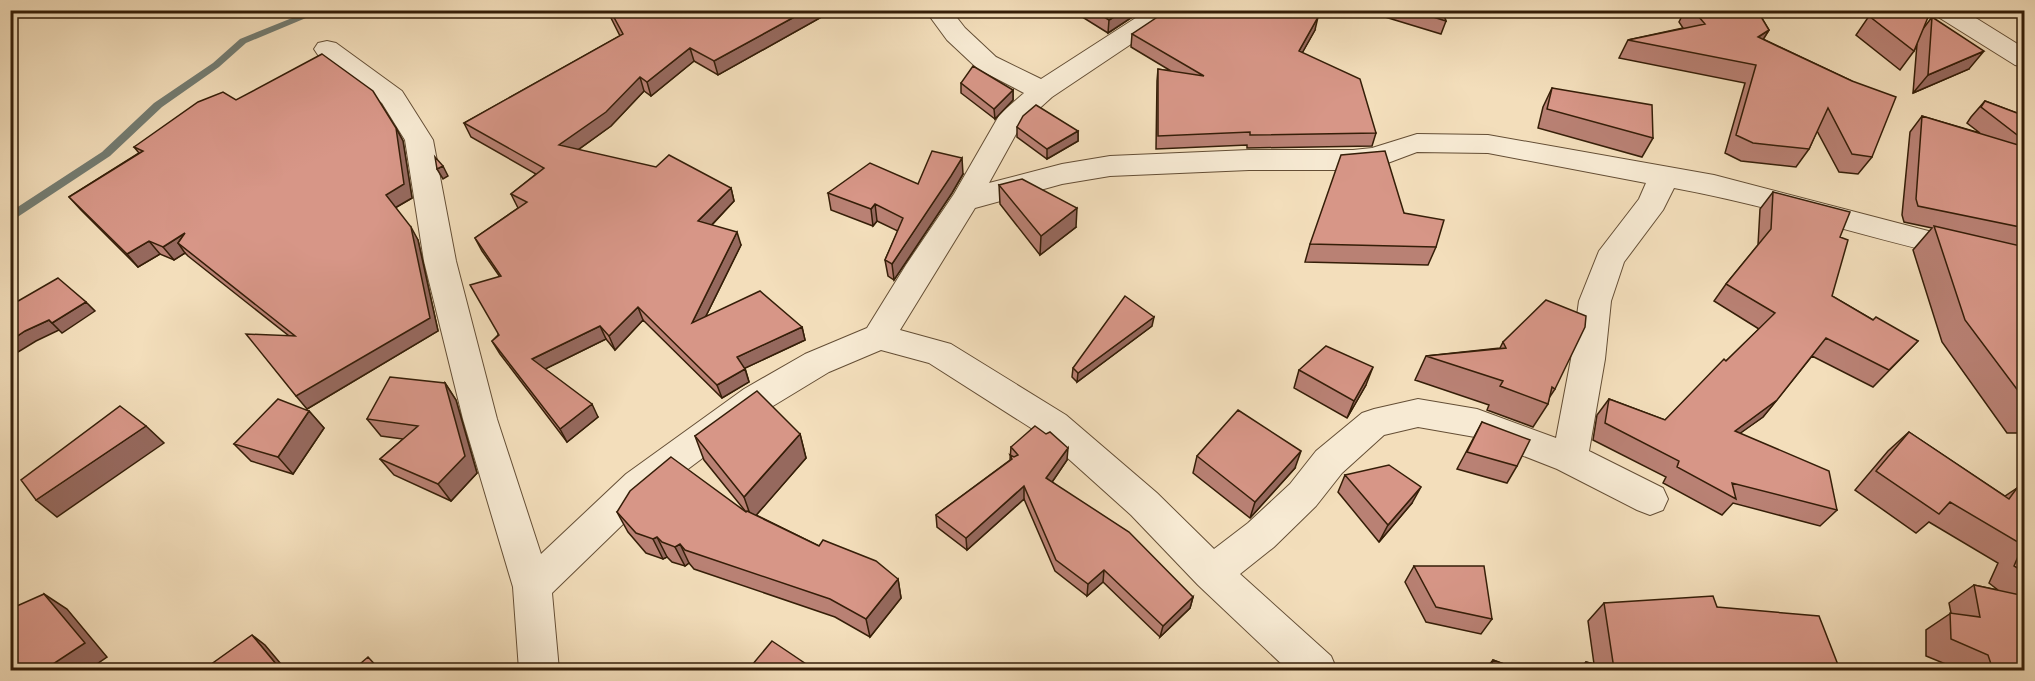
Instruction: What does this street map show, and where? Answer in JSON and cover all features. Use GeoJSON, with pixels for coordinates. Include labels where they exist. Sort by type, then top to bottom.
{"type":"FeatureCollection","features":[{"type":"Feature","properties":{"kind":"street"},"geometry":{"type":"LineString","coordinates":[[938,10],[956,34],[987,63],[1042,91]]}},
{"type":"Feature","properties":{"kind":"street"},"geometry":{"type":"LineString","coordinates":[[532,587],[639,485],[756,399],[817,363],[879,337],[917,273],[965,200],[1010,120],[1042,91],[1161,13],[1161,10]]}},
{"type":"Feature","properties":{"kind":"street"},"geometry":{"type":"LineString","coordinates":[[1944,10],[2025,59]]}},
{"type":"Feature","properties":{"kind":"street"},"geometry":{"type":"LineString","coordinates":[[327,49],[392,97],[419,140],[440,261],[480,419],[532,587],[539,670]]}},
{"type":"Feature","properties":{"kind":"street"},"geometry":{"type":"LineString","coordinates":[[965,200],[1041,179],[1110,166],[1249,160],[1353,160],[1377,158],[1395,149],[1417,143],[1507,146],[1714,185],[1936,243],[2005,257],[2020,263],[2025,268]]}},
{"type":"Feature","properties":{"kind":"street"},"geometry":{"type":"LineString","coordinates":[[1570,458],[1588,359],[1595,302],[1610,259],[1652,203],[1664,176]]}},
{"type":"Feature","properties":{"kind":"street"},"geometry":{"type":"LineString","coordinates":[[879,337],[939,353],[1054,425],[1144,504],[1212,573],[1317,670]]}},
{"type":"Feature","properties":{"kind":"street"},"geometry":{"type":"LineString","coordinates":[[1212,573],[1261,535],[1303,495],[1329,462],[1374,423],[1418,413],[1476,423],[1570,458],[1650,499]]}},
{"type":"Feature","properties":{"kind":"building"},"geometry":{"type":"Polygon","coordinates":[[[610,10],[807,10],[714,61],[690,48],[647,82],[640,77],[606,112],[559,145],[656,167],[669,155],[731,188],[698,221],[737,232],[692,323],[760,291],[802,327],[737,357],[745,369],[717,385],[638,307],[609,336],[600,326],[532,359],[592,404],[560,429],[492,341],[499,335],[470,285],[501,276],[475,238],[527,202],[511,194],[544,168],[464,123],[623,34],[610,10]]]}},
{"type":"Feature","properties":{"kind":"building"},"geometry":{"type":"Polygon","coordinates":[[[1093,10],[1125,10],[1109,20],[1093,10]]]}},
{"type":"Feature","properties":{"kind":"building"},"geometry":{"type":"Polygon","coordinates":[[[1168,10],[1301,10],[1318,17],[1299,51],[1360,79],[1376,133],[1250,135],[1250,132],[1158,136],[1158,69],[1204,76],[1132,34],[1168,10]]]}},
{"type":"Feature","properties":{"kind":"building"},"geometry":{"type":"Polygon","coordinates":[[[1411,10],[1442,10],[1446,21],[1411,10]]]}},
{"type":"Feature","properties":{"kind":"building"},"geometry":{"type":"Polygon","coordinates":[[[1693,10],[1757,10],[1769,30],[1758,37],[1852,81],[1896,97],[1872,157],[1852,154],[1828,108],[1809,149],[1753,143],[1736,135],[1756,65],[1628,40],[1705,24],[1693,10]]]}},
{"type":"Feature","properties":{"kind":"building"},"geometry":{"type":"Polygon","coordinates":[[[1931,10],[1914,51],[1869,16],[1931,10]]]}},
{"type":"Feature","properties":{"kind":"building"},"geometry":{"type":"Polygon","coordinates":[[[1932,17],[1984,51],[1928,75],[1932,17]]]}},
{"type":"Feature","properties":{"kind":"building"},"geometry":{"type":"Polygon","coordinates":[[[322,54],[373,91],[396,128],[404,184],[386,195],[411,227],[430,318],[296,396],[246,334],[295,336],[178,243],[185,233],[163,247],[149,241],[127,254],[69,197],[143,151],[134,147],[198,102],[223,92],[236,100],[322,54]]]}},
{"type":"Feature","properties":{"kind":"building"},"geometry":{"type":"Polygon","coordinates":[[[973,66],[1013,90],[994,109],[961,83],[973,66]]]}},
{"type":"Feature","properties":{"kind":"building"},"geometry":{"type":"Polygon","coordinates":[[[1552,88],[1652,105],[1653,138],[1547,109],[1552,88]]]}},
{"type":"Feature","properties":{"kind":"building"},"geometry":{"type":"Polygon","coordinates":[[[1985,101],[2025,116],[2025,141],[1981,107],[1985,101]]]}},
{"type":"Feature","properties":{"kind":"building"},"geometry":{"type":"Polygon","coordinates":[[[1036,105],[1078,131],[1047,149],[1017,127],[1023,116],[1036,105]]]}},
{"type":"Feature","properties":{"kind":"building"},"geometry":{"type":"Polygon","coordinates":[[[1922,116],[2025,147],[2025,228],[1918,206],[1916,199],[1922,116]]]}},
{"type":"Feature","properties":{"kind":"building"},"geometry":{"type":"Polygon","coordinates":[[[932,151],[962,158],[892,264],[885,260],[903,218],[875,204],[871,209],[828,193],[870,163],[918,184],[932,151]]]}},
{"type":"Feature","properties":{"kind":"building"},"geometry":{"type":"Polygon","coordinates":[[[1385,151],[1404,213],[1444,220],[1436,247],[1310,244],[1341,155],[1385,151]]]}},
{"type":"Feature","properties":{"kind":"building"},"geometry":{"type":"Polygon","coordinates":[[[435,157],[443,166],[437,169],[435,157]]]}},
{"type":"Feature","properties":{"kind":"building"},"geometry":{"type":"Polygon","coordinates":[[[1022,179],[1077,208],[1041,236],[999,185],[1022,179]]]}},
{"type":"Feature","properties":{"kind":"building"},"geometry":{"type":"Polygon","coordinates":[[[1773,192],[1850,212],[1840,237],[1848,240],[1832,296],[1873,320],[1876,317],[1918,341],[1889,370],[1826,338],[1777,400],[1735,431],[1829,471],[1837,510],[1732,483],[1736,499],[1677,467],[1679,461],[1605,423],[1609,399],[1665,420],[1724,359],[1726,361],[1775,313],[1726,284],[1771,229],[1773,192]]]}},
{"type":"Feature","properties":{"kind":"building"},"geometry":{"type":"Polygon","coordinates":[[[1934,226],[2025,247],[2025,400],[1965,320],[1934,226]]]}},
{"type":"Feature","properties":{"kind":"building"},"geometry":{"type":"Polygon","coordinates":[[[58,278],[86,302],[52,323],[49,320],[10,341],[10,301],[13,304],[58,278]]]}},
{"type":"Feature","properties":{"kind":"building"},"geometry":{"type":"Polygon","coordinates":[[[1125,296],[1154,317],[1078,373],[1073,368],[1125,296]]]}},
{"type":"Feature","properties":{"kind":"building"},"geometry":{"type":"Polygon","coordinates":[[[1546,300],[1586,316],[1585,327],[1555,389],[1552,387],[1548,404],[1500,386],[1503,381],[1426,356],[1506,348],[1503,342],[1546,300]]]}},
{"type":"Feature","properties":{"kind":"building"},"geometry":{"type":"Polygon","coordinates":[[[1326,346],[1373,367],[1354,401],[1299,370],[1326,346]]]}},
{"type":"Feature","properties":{"kind":"building"},"geometry":{"type":"Polygon","coordinates":[[[390,377],[445,383],[465,456],[438,484],[380,459],[418,426],[367,419],[390,377]]]}},
{"type":"Feature","properties":{"kind":"building"},"geometry":{"type":"Polygon","coordinates":[[[757,391],[800,434],[744,497],[695,436],[757,391]]]}},
{"type":"Feature","properties":{"kind":"building"},"geometry":{"type":"Polygon","coordinates":[[[278,399],[309,411],[278,457],[234,444],[278,399]]]}},
{"type":"Feature","properties":{"kind":"building"},"geometry":{"type":"Polygon","coordinates":[[[120,406],[146,426],[36,500],[21,480],[120,406]]]}},
{"type":"Feature","properties":{"kind":"building"},"geometry":{"type":"Polygon","coordinates":[[[1238,410],[1301,451],[1255,502],[1197,456],[1238,410]]]}},
{"type":"Feature","properties":{"kind":"building"},"geometry":{"type":"Polygon","coordinates":[[[1482,422],[1530,440],[1517,466],[1467,452],[1482,422]]]}},
{"type":"Feature","properties":{"kind":"building"},"geometry":{"type":"Polygon","coordinates":[[[1035,426],[1046,434],[1050,432],[1068,448],[1046,478],[1129,532],[1193,597],[1163,626],[1104,570],[1088,584],[1056,560],[1024,486],[966,538],[936,515],[1012,459],[1010,455],[1014,457],[1018,455],[1011,447],[1035,426]]]}},
{"type":"Feature","properties":{"kind":"building"},"geometry":{"type":"Polygon","coordinates":[[[1909,432],[2009,499],[2017,488],[2025,491],[2025,573],[2014,566],[2023,545],[1950,502],[1939,514],[1876,471],[1909,432]]]}},
{"type":"Feature","properties":{"kind":"building"},"geometry":{"type":"Polygon","coordinates":[[[671,457],[746,512],[819,546],[823,540],[876,561],[898,579],[866,619],[830,599],[685,550],[680,544],[675,547],[662,542],[657,537],[653,539],[636,533],[617,512],[630,491],[671,457]]]}},
{"type":"Feature","properties":{"kind":"building"},"geometry":{"type":"Polygon","coordinates":[[[1389,465],[1421,487],[1388,525],[1345,475],[1389,465]]]}},
{"type":"Feature","properties":{"kind":"building"},"geometry":{"type":"Polygon","coordinates":[[[1414,566],[1484,566],[1492,619],[1436,607],[1414,566]]]}},
{"type":"Feature","properties":{"kind":"building"},"geometry":{"type":"Polygon","coordinates":[[[1974,585],[2025,596],[2025,670],[1993,670],[1988,655],[1951,639],[1950,613],[1980,617],[1974,585]]]}},
{"type":"Feature","properties":{"kind":"building"},"geometry":{"type":"Polygon","coordinates":[[[44,594],[85,643],[44,670],[10,670],[10,609],[44,594]]]}},
{"type":"Feature","properties":{"kind":"building"},"geometry":{"type":"Polygon","coordinates":[[[1713,596],[1717,607],[1819,616],[1840,670],[1684,670],[1657,665],[1657,670],[1586,670],[1586,662],[1614,669],[1604,603],[1713,596]]]}},
{"type":"Feature","properties":{"kind":"building"},"geometry":{"type":"Polygon","coordinates":[[[252,635],[281,670],[203,670],[252,635]]]}},
{"type":"Feature","properties":{"kind":"building"},"geometry":{"type":"Polygon","coordinates":[[[772,641],[815,670],[760,670],[752,665],[772,641]]]}},
{"type":"Feature","properties":{"kind":"building"},"geometry":{"type":"Polygon","coordinates":[[[368,657],[380,670],[353,670],[368,657]]]}},
{"type":"Feature","properties":{"kind":"building"},"geometry":{"type":"Polygon","coordinates":[[[1493,660],[1520,670],[1490,670],[1493,660]]]}},
{"type":"Feature","properties":{"kind":"waterway"},"geometry":{"type":"LineString","coordinates":[[10,218],[106,154],[158,105],[216,65],[243,41],[321,10]]}}]}
